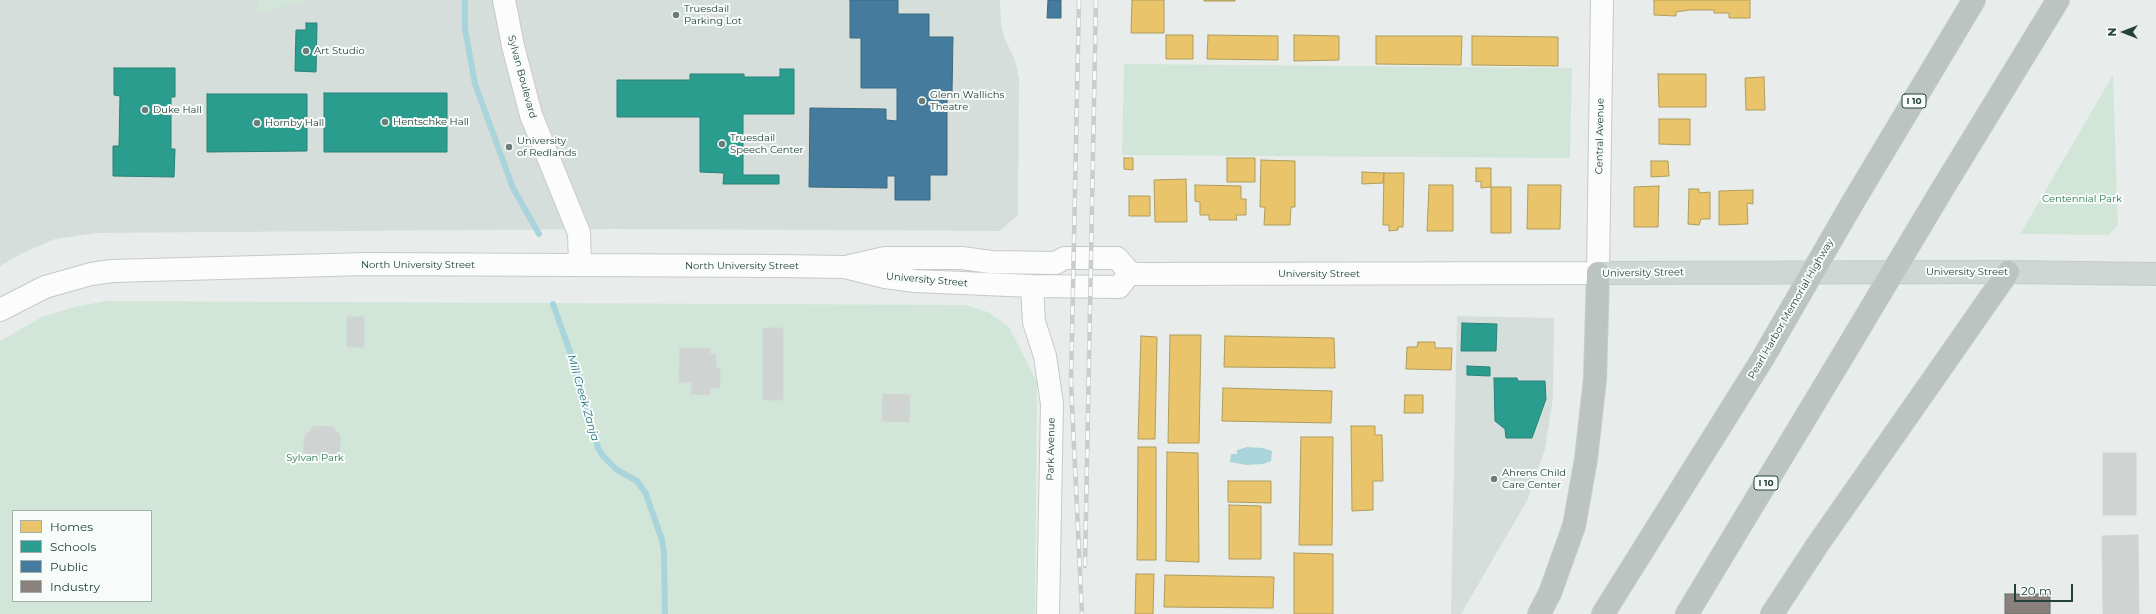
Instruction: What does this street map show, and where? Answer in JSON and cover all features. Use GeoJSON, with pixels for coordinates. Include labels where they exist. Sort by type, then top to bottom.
{"type":"FeatureCollection","features":[{"type":"Feature","properties":{"kind":"highway","name":"Pearl Harbor Memorial Highway"},"geometry":{"type":"LineString","coordinates":[[1603,614],[1763,358],[1853,202],[1974,0]]}},
{"type":"Feature","properties":{"kind":"highway","name":"I 10"},"geometry":{"type":"LineString","coordinates":[[1687,614],[2058,0]]}},
{"type":"Feature","properties":{"kind":"highway"},"geometry":{"type":"LineString","coordinates":[[1772,614],[1818,544],[2008,272]]}},
{"type":"Feature","properties":{"kind":"highway"},"geometry":{"type":"LineString","coordinates":[[1540,614],[1550,593],[1574,526],[1586,459],[1595,379],[1598,273]]}},
{"type":"Feature","properties":{"kind":"main road","name":"University Street"},"geometry":{"type":"LineString","coordinates":[[1598,273],[2008,272],[2156,274]]}},
{"type":"Feature","properties":{"kind":"street","name":"Sylvan Boulevard"},"geometry":{"type":"LineString","coordinates":[[504,0],[513,46],[531,115],[543,149],[579,233],[580,265]]}},
{"type":"Feature","properties":{"kind":"street","name":"Central Avenue"},"geometry":{"type":"LineString","coordinates":[[1598,273],[1602,0]]}},
{"type":"Feature","properties":{"kind":"street","name":"University Street"},"geometry":{"type":"LineString","coordinates":[[845,267],[885,258],[962,258],[991,262],[1056,263],[1064,258],[1117,258],[1130,273],[1598,273]]}},
{"type":"Feature","properties":{"kind":"street","name":"North University Street"},"geometry":{"type":"LineString","coordinates":[[0,310],[45,287],[91,274],[112,270],[367,264],[845,267]]}},
{"type":"Feature","properties":{"kind":"street","name":"University Street"},"geometry":{"type":"LineString","coordinates":[[845,267],[885,277],[915,281],[1032,286],[1119,287],[1130,273]]}},
{"type":"Feature","properties":{"kind":"street","name":"Park Avenue"},"geometry":{"type":"LineString","coordinates":[[1032,286],[1034,322],[1045,356],[1052,404],[1048,614]]}},
{"type":"Feature","properties":{"kind":"shaded area","name":"University of Redlands"},"geometry":{"type":"Polygon","coordinates":[[[0,0],[1000,0],[1001,25],[1005,39],[1015,60],[1019,79],[1018,215],[1000,231],[613,229],[96,233],[55,239],[21,254],[0,266],[0,0]]]}},
{"type":"Feature","properties":{"kind":"shaded area","name":"Ahrens Child Care Center"},"geometry":{"type":"Polygon","coordinates":[[[1457,316],[1554,318],[1553,398],[1545,449],[1528,499],[1461,614],[1451,614],[1457,316]]]}},
{"type":"Feature","properties":{"kind":"green space"},"geometry":{"type":"Polygon","coordinates":[[[258,0],[308,0],[258,13],[258,0]]]}},
{"type":"Feature","properties":{"kind":"green space"},"geometry":{"type":"Polygon","coordinates":[[[1124,64],[1572,68],[1570,158],[1122,155],[1124,64]]]}},
{"type":"Feature","properties":{"kind":"green space","name":"Centennial Park"},"geometry":{"type":"Polygon","coordinates":[[[2113,75],[2118,225],[2108,235],[2020,234],[2113,75]]]}},
{"type":"Feature","properties":{"kind":"green space","name":"Sylvan Park"},"geometry":{"type":"Polygon","coordinates":[[[106,301],[965,305],[988,312],[1009,327],[1037,382],[1035,614],[0,614],[0,341],[42,317],[74,307],[106,301]]]}},
{"type":"Feature","properties":{"kind":"water"},"geometry":{"type":"Polygon","coordinates":[[[1247,447],[1263,448],[1272,451],[1271,461],[1263,464],[1247,465],[1230,462],[1231,454],[1237,454],[1237,450],[1247,447]]]}},
{"type":"Feature","properties":{"kind":"building: Homes"},"geometry":{"type":"Polygon","coordinates":[[[1132,0],[1164,0],[1164,33],[1131,33],[1132,0]]]}},
{"type":"Feature","properties":{"kind":"building: Homes"},"geometry":{"type":"Polygon","coordinates":[[[1235,0],[1235,1],[1204,1],[1235,0]]]}},
{"type":"Feature","properties":{"kind":"building: Homes"},"geometry":{"type":"Polygon","coordinates":[[[1654,0],[1750,0],[1750,18],[1729,18],[1729,13],[1714,13],[1714,10],[1689,10],[1676,12],[1676,16],[1654,15],[1654,0]]]}},
{"type":"Feature","properties":{"kind":"building: Homes"},"geometry":{"type":"Polygon","coordinates":[[[1166,35],[1193,35],[1193,59],[1166,59],[1166,35]]]}},
{"type":"Feature","properties":{"kind":"building: Homes"},"geometry":{"type":"Polygon","coordinates":[[[1208,35],[1278,36],[1278,60],[1207,59],[1208,35]]]}},
{"type":"Feature","properties":{"kind":"building: Homes"},"geometry":{"type":"Polygon","coordinates":[[[1294,35],[1339,36],[1339,60],[1294,61],[1294,35]]]}},
{"type":"Feature","properties":{"kind":"building: Homes"},"geometry":{"type":"Polygon","coordinates":[[[1376,36],[1462,36],[1461,65],[1376,64],[1376,36]]]}},
{"type":"Feature","properties":{"kind":"building: Homes"},"geometry":{"type":"Polygon","coordinates":[[[1472,36],[1558,37],[1558,66],[1472,65],[1472,36]]]}},
{"type":"Feature","properties":{"kind":"building: Homes"},"geometry":{"type":"Polygon","coordinates":[[[1658,74],[1706,74],[1706,107],[1659,107],[1658,74]]]}},
{"type":"Feature","properties":{"kind":"building: Homes"},"geometry":{"type":"Polygon","coordinates":[[[1764,77],[1765,110],[1746,110],[1745,78],[1764,77]]]}},
{"type":"Feature","properties":{"kind":"building: Homes"},"geometry":{"type":"Polygon","coordinates":[[[1659,119],[1690,119],[1690,145],[1659,144],[1659,119]]]}},
{"type":"Feature","properties":{"kind":"building: Homes"},"geometry":{"type":"Polygon","coordinates":[[[1124,158],[1133,158],[1133,170],[1124,169],[1124,158]]]}},
{"type":"Feature","properties":{"kind":"building: Homes"},"geometry":{"type":"Polygon","coordinates":[[[1227,158],[1255,158],[1255,182],[1227,182],[1227,158]]]}},
{"type":"Feature","properties":{"kind":"building: Homes"},"geometry":{"type":"Polygon","coordinates":[[[1261,160],[1295,161],[1295,207],[1291,207],[1290,225],[1264,225],[1265,207],[1260,207],[1261,160]]]}},
{"type":"Feature","properties":{"kind":"building: Homes"},"geometry":{"type":"Polygon","coordinates":[[[1651,161],[1668,161],[1669,176],[1651,177],[1651,161]]]}},
{"type":"Feature","properties":{"kind":"building: Homes"},"geometry":{"type":"Polygon","coordinates":[[[1476,168],[1491,168],[1491,187],[1481,188],[1481,181],[1476,182],[1476,168]]]}},
{"type":"Feature","properties":{"kind":"building: Homes"},"geometry":{"type":"Polygon","coordinates":[[[1362,172],[1384,173],[1383,183],[1362,184],[1362,172]]]}},
{"type":"Feature","properties":{"kind":"building: Homes"},"geometry":{"type":"Polygon","coordinates":[[[1384,173],[1404,173],[1403,227],[1398,227],[1398,230],[1389,231],[1389,225],[1383,225],[1384,173]]]}},
{"type":"Feature","properties":{"kind":"building: Homes"},"geometry":{"type":"Polygon","coordinates":[[[1186,179],[1187,222],[1155,222],[1154,180],[1186,179]]]}},
{"type":"Feature","properties":{"kind":"building: Homes"},"geometry":{"type":"Polygon","coordinates":[[[1195,185],[1241,186],[1241,199],[1246,199],[1246,215],[1236,215],[1237,220],[1209,220],[1209,215],[1200,215],[1200,202],[1195,201],[1195,185]]]}},
{"type":"Feature","properties":{"kind":"building: Homes"},"geometry":{"type":"Polygon","coordinates":[[[1429,185],[1453,185],[1453,231],[1427,231],[1429,185]]]}},
{"type":"Feature","properties":{"kind":"building: Homes"},"geometry":{"type":"Polygon","coordinates":[[[1528,185],[1561,185],[1560,229],[1527,229],[1528,185]]]}},
{"type":"Feature","properties":{"kind":"building: Homes"},"geometry":{"type":"Polygon","coordinates":[[[1659,186],[1658,227],[1634,227],[1634,187],[1659,186]]]}},
{"type":"Feature","properties":{"kind":"building: Homes"},"geometry":{"type":"Polygon","coordinates":[[[1491,187],[1511,187],[1511,233],[1491,233],[1491,187]]]}},
{"type":"Feature","properties":{"kind":"building: Homes"},"geometry":{"type":"Polygon","coordinates":[[[1689,189],[1699,189],[1699,193],[1710,192],[1710,219],[1701,219],[1699,225],[1688,224],[1689,189]]]}},
{"type":"Feature","properties":{"kind":"building: Homes"},"geometry":{"type":"Polygon","coordinates":[[[1753,190],[1753,204],[1747,203],[1748,224],[1719,225],[1719,191],[1753,190]]]}},
{"type":"Feature","properties":{"kind":"building: Homes"},"geometry":{"type":"Polygon","coordinates":[[[1129,196],[1150,196],[1150,216],[1129,216],[1129,196]]]}},
{"type":"Feature","properties":{"kind":"building: Homes"},"geometry":{"type":"Polygon","coordinates":[[[1170,335],[1201,335],[1199,443],[1168,443],[1170,335]]]}},
{"type":"Feature","properties":{"kind":"building: Homes"},"geometry":{"type":"Polygon","coordinates":[[[1141,336],[1157,337],[1155,439],[1138,439],[1141,336]]]}},
{"type":"Feature","properties":{"kind":"building: Homes"},"geometry":{"type":"Polygon","coordinates":[[[1225,336],[1334,338],[1335,368],[1224,367],[1225,336]]]}},
{"type":"Feature","properties":{"kind":"building: Homes"},"geometry":{"type":"Polygon","coordinates":[[[1418,342],[1435,342],[1435,348],[1452,348],[1451,370],[1406,369],[1407,347],[1417,347],[1418,342]]]}},
{"type":"Feature","properties":{"kind":"building: Homes"},"geometry":{"type":"Polygon","coordinates":[[[1223,388],[1332,391],[1331,423],[1222,421],[1223,388]]]}},
{"type":"Feature","properties":{"kind":"building: Homes"},"geometry":{"type":"Polygon","coordinates":[[[1405,395],[1423,395],[1423,413],[1404,413],[1405,395]]]}},
{"type":"Feature","properties":{"kind":"building: Homes"},"geometry":{"type":"Polygon","coordinates":[[[1351,426],[1375,426],[1375,435],[1382,435],[1383,481],[1373,481],[1373,510],[1352,511],[1351,426]]]}},
{"type":"Feature","properties":{"kind":"building: Homes"},"geometry":{"type":"Polygon","coordinates":[[[1301,437],[1333,437],[1332,545],[1299,545],[1301,437]]]}},
{"type":"Feature","properties":{"kind":"building: Homes"},"geometry":{"type":"Polygon","coordinates":[[[1138,447],[1156,447],[1156,560],[1137,560],[1138,447]]]}},
{"type":"Feature","properties":{"kind":"building: Homes"},"geometry":{"type":"Polygon","coordinates":[[[1167,452],[1198,453],[1199,562],[1166,561],[1167,452]]]}},
{"type":"Feature","properties":{"kind":"building: Homes"},"geometry":{"type":"Polygon","coordinates":[[[1228,481],[1271,481],[1271,503],[1228,502],[1228,481]]]}},
{"type":"Feature","properties":{"kind":"building: Homes"},"geometry":{"type":"Polygon","coordinates":[[[1229,505],[1261,506],[1261,559],[1229,559],[1229,505]]]}},
{"type":"Feature","properties":{"kind":"building: Homes"},"geometry":{"type":"Polygon","coordinates":[[[1294,553],[1333,554],[1333,614],[1294,614],[1294,553]]]}},
{"type":"Feature","properties":{"kind":"building: Homes"},"geometry":{"type":"Polygon","coordinates":[[[1136,574],[1154,574],[1153,614],[1135,614],[1136,574]]]}},
{"type":"Feature","properties":{"kind":"building: Homes"},"geometry":{"type":"Polygon","coordinates":[[[1165,575],[1274,577],[1273,608],[1164,607],[1165,575]]]}},
{"type":"Feature","properties":{"kind":"building: Schools","name":"Art Studio"},"geometry":{"type":"Polygon","coordinates":[[[306,23],[317,23],[316,72],[295,71],[296,30],[306,30],[306,23]]]}},
{"type":"Feature","properties":{"kind":"building: Schools","name":"Duke Hall"},"geometry":{"type":"Polygon","coordinates":[[[114,68],[175,68],[175,97],[171,97],[171,149],[175,149],[174,177],[113,176],[113,146],[119,146],[120,96],[114,95],[114,68]]]}},
{"type":"Feature","properties":{"kind":"building: Schools","name":"Truesdail Speech Center"},"geometry":{"type":"Polygon","coordinates":[[[780,69],[794,69],[794,114],[743,114],[743,175],[779,175],[779,184],[723,184],[724,173],[700,172],[700,117],[617,117],[617,80],[690,80],[690,74],[744,74],[744,77],[780,77],[780,69]]]}},
{"type":"Feature","properties":{"kind":"building: Schools","name":"Hentschke Hall"},"geometry":{"type":"Polygon","coordinates":[[[324,93],[447,93],[447,152],[324,152],[324,93]]]}},
{"type":"Feature","properties":{"kind":"building: Schools","name":"Hornby Hall"},"geometry":{"type":"Polygon","coordinates":[[[207,94],[307,94],[307,151],[207,152],[207,94]]]}},
{"type":"Feature","properties":{"kind":"building: Schools"},"geometry":{"type":"Polygon","coordinates":[[[1462,323],[1497,324],[1496,351],[1461,351],[1462,323]]]}},
{"type":"Feature","properties":{"kind":"building: Schools"},"geometry":{"type":"Polygon","coordinates":[[[1467,366],[1490,367],[1490,376],[1467,375],[1467,366]]]}},
{"type":"Feature","properties":{"kind":"building: Schools"},"geometry":{"type":"Polygon","coordinates":[[[1494,378],[1517,378],[1518,381],[1545,381],[1546,399],[1532,438],[1506,438],[1505,429],[1495,421],[1494,378]]]}},
{"type":"Feature","properties":{"kind":"building: Public","name":"Glenn Wallichs Theatre"},"geometry":{"type":"Polygon","coordinates":[[[850,0],[898,0],[898,14],[929,14],[929,37],[953,37],[952,93],[947,93],[947,175],[930,175],[930,200],[895,200],[895,176],[887,176],[887,188],[809,187],[810,108],[886,109],[886,120],[897,121],[897,88],[861,88],[861,38],[850,38],[850,0]]]}},
{"type":"Feature","properties":{"kind":"building: Public"},"geometry":{"type":"Polygon","coordinates":[[[1048,0],[1061,0],[1061,18],[1047,18],[1048,0]]]}},
{"type":"Feature","properties":{"kind":"building: Industry"},"geometry":{"type":"Polygon","coordinates":[[[2005,594],[2050,594],[2050,614],[2005,614],[2005,594]]]}},
{"type":"Feature","properties":{"kind":"building: Other"},"geometry":{"type":"Polygon","coordinates":[[[347,317],[364,317],[364,347],[347,347],[347,317]]]}},
{"type":"Feature","properties":{"kind":"building: Other"},"geometry":{"type":"Polygon","coordinates":[[[763,328],[783,328],[783,400],[763,400],[763,328]]]}},
{"type":"Feature","properties":{"kind":"building: Other"},"geometry":{"type":"Polygon","coordinates":[[[680,348],[710,348],[710,354],[716,354],[716,368],[720,368],[720,388],[710,387],[710,395],[691,394],[692,382],[679,382],[680,348]]]}},
{"type":"Feature","properties":{"kind":"building: Other"},"geometry":{"type":"Polygon","coordinates":[[[883,394],[910,395],[909,422],[882,421],[883,394]]]}},
{"type":"Feature","properties":{"kind":"building: Other"},"geometry":{"type":"Polygon","coordinates":[[[314,426],[333,427],[340,435],[340,451],[331,461],[314,461],[304,452],[304,437],[314,426]]]}},
{"type":"Feature","properties":{"kind":"building: Other"},"geometry":{"type":"Polygon","coordinates":[[[2103,453],[2136,453],[2136,515],[2103,515],[2103,453]]]}},
{"type":"Feature","properties":{"kind":"building: Other"},"geometry":{"type":"Polygon","coordinates":[[[2138,535],[2139,614],[2103,614],[2102,536],[2138,535]]]}},
{"type":"Feature","properties":{"kind":"waterway","name":"Mill Creek Zanja"},"geometry":{"type":"LineString","coordinates":[[465,0],[465,29],[475,84],[513,188],[539,234]]}},
{"type":"Feature","properties":{"kind":"waterway","name":"Mill Creek Zanja"},"geometry":{"type":"LineString","coordinates":[[553,304],[575,366],[598,448],[603,456],[617,470],[637,481],[646,494],[662,540],[664,553],[665,614]]}},
{"type":"Feature","properties":{"kind":"railway"},"geometry":{"type":"LineString","coordinates":[[1079,0],[1071,383],[1082,614]]}},
{"type":"Feature","properties":{"kind":"railway"},"geometry":{"type":"LineString","coordinates":[[1085,566],[1096,0]]}},
{"type":"Feature","properties":{"kind":"place","name":"Truesdail Parking Lot"},"geometry":{"type":"Point","coordinates":[676,15]}},
{"type":"Feature","properties":{"kind":"place","name":"Art Studio"},"geometry":{"type":"Point","coordinates":[306,51]}},
{"type":"Feature","properties":{"kind":"place","name":"Glenn Wallichs Theatre"},"geometry":{"type":"Point","coordinates":[922,101]}},
{"type":"Feature","properties":{"kind":"place","name":"Duke Hall"},"geometry":{"type":"Point","coordinates":[145,110]}},
{"type":"Feature","properties":{"kind":"place","name":"Hentschke Hall"},"geometry":{"type":"Point","coordinates":[385,122]}},
{"type":"Feature","properties":{"kind":"place","name":"Hornby Hall"},"geometry":{"type":"Point","coordinates":[257,123]}},
{"type":"Feature","properties":{"kind":"place","name":"Truesdail Speech Center"},"geometry":{"type":"Point","coordinates":[722,144]}},
{"type":"Feature","properties":{"kind":"place","name":"University of Redlands"},"geometry":{"type":"Point","coordinates":[509,147]}},
{"type":"Feature","properties":{"kind":"place","name":"Ahrens Child Care Center"},"geometry":{"type":"Point","coordinates":[1494,479]}}]}
